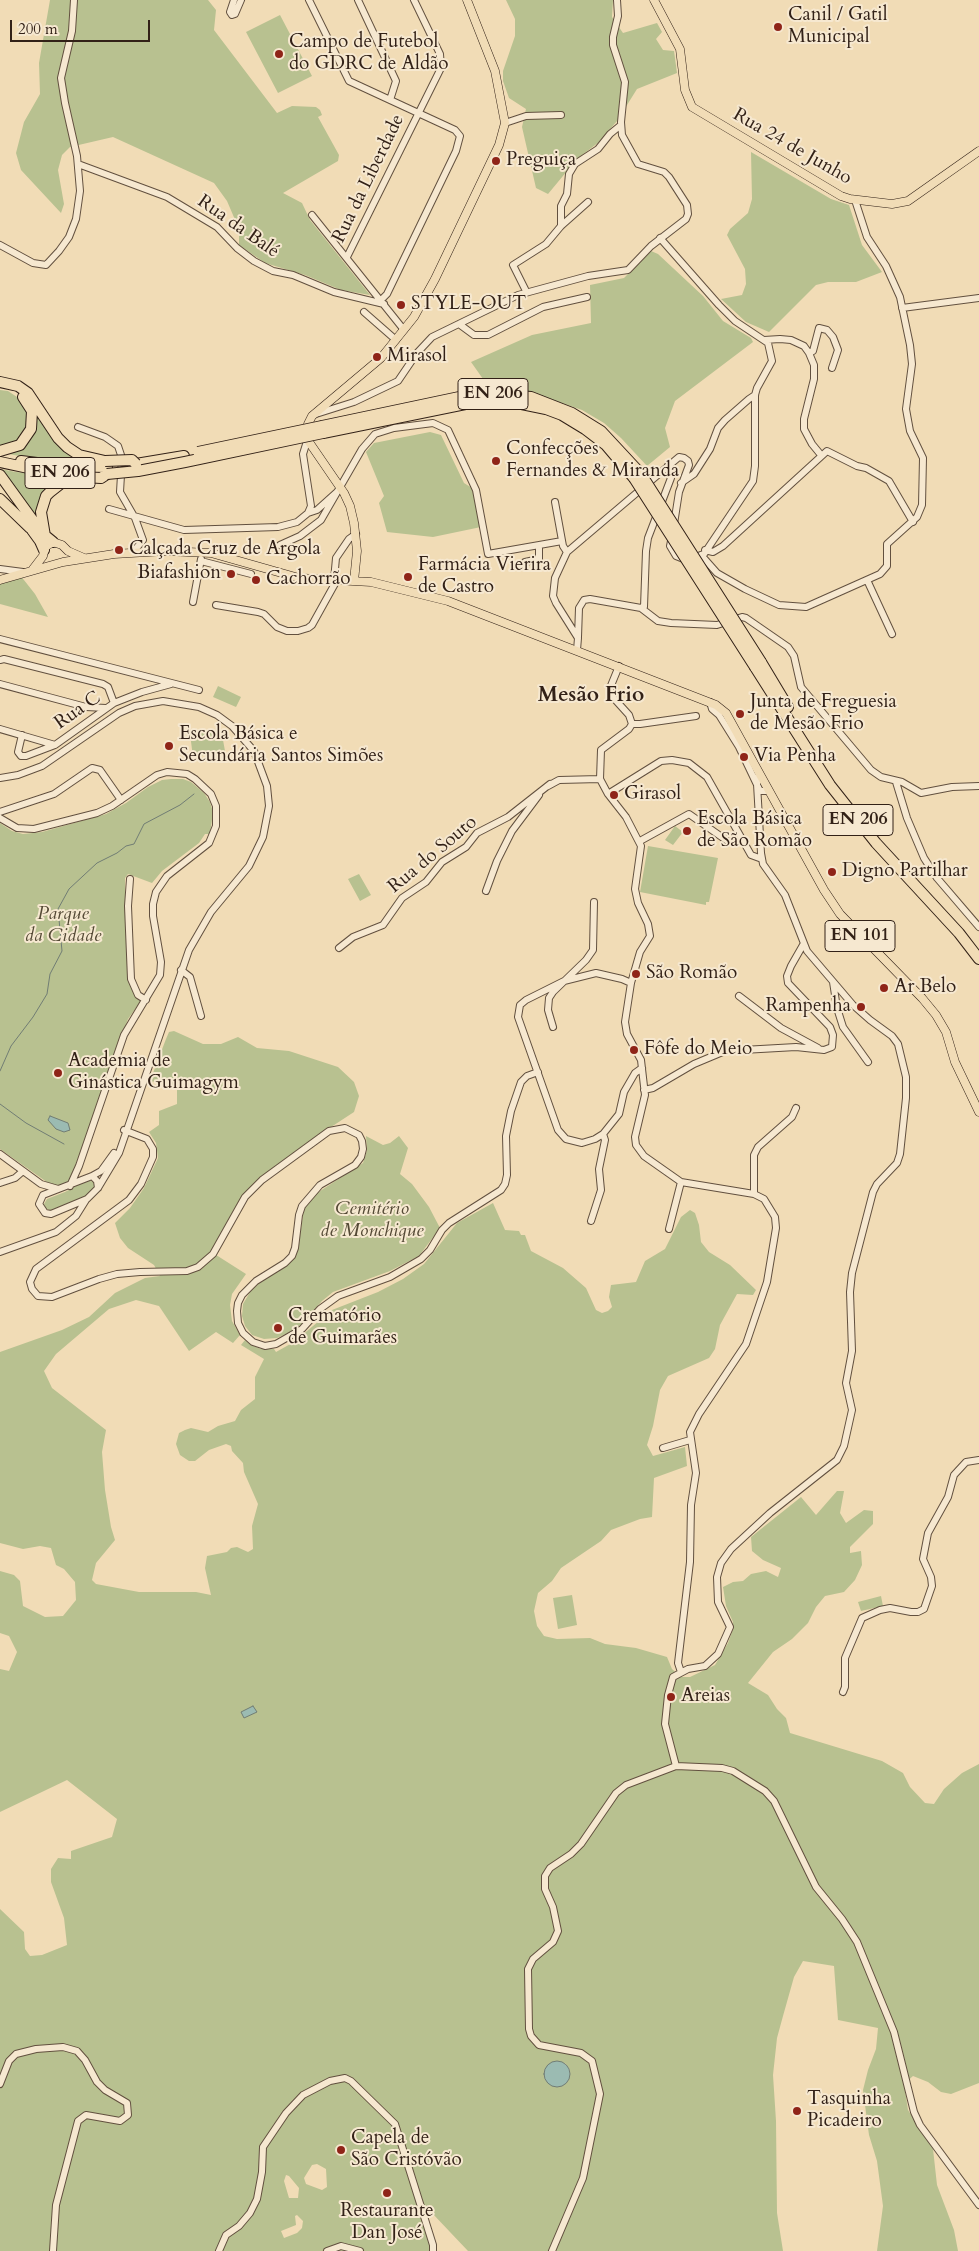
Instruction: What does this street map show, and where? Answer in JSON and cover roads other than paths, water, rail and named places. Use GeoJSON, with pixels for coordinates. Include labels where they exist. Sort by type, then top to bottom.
{"type":"FeatureCollection","features":[{"type":"Feature","properties":{"kind":"highway"},"geometry":{"type":"LineString","coordinates":[[0,382],[18,386],[28,393],[58,438],[79,454],[106,467],[101,478],[64,481],[50,492],[41,512],[49,539]]}},
{"type":"Feature","properties":{"kind":"highway"},"geometry":{"type":"LineString","coordinates":[[0,387],[9,388],[24,397],[32,411],[33,420],[27,437],[20,445],[0,457]]}},
{"type":"Feature","properties":{"kind":"highway","name":"EN 206"},"geometry":{"type":"LineString","coordinates":[[0,457],[60,466],[106,467],[138,471],[186,462],[464,396],[494,394],[530,397],[572,412],[601,431],[637,476],[844,798],[874,837],[979,951]]}},
{"type":"Feature","properties":{"kind":"highway","name":"EN 206"},"geometry":{"type":"LineString","coordinates":[[0,457],[14,466],[59,472],[106,467],[132,460],[136,464],[322,429]]}},
{"type":"Feature","properties":{"kind":"highway"},"geometry":{"type":"LineString","coordinates":[[0,476],[49,539]]}},
{"type":"Feature","properties":{"kind":"highway"},"geometry":{"type":"LineString","coordinates":[[0,484],[40,541],[44,553]]}},
{"type":"Feature","properties":{"kind":"highway"},"geometry":{"type":"LineString","coordinates":[[0,498],[30,528]]}},
{"type":"Feature","properties":{"kind":"highway","name":"EN 206"},"geometry":{"type":"LineString","coordinates":[[758,664],[830,784],[876,843],[959,933],[979,959]]}},
{"type":"Feature","properties":{"kind":"main road"},"geometry":{"type":"LineString","coordinates":[[354,581],[357,551],[356,534],[350,506],[341,488],[308,438],[308,424],[312,416],[371,368],[396,340],[422,305],[494,157],[505,123],[495,71],[467,0]]}},
{"type":"Feature","properties":{"kind":"main road","name":"Rua 24 de Junho"},"geometry":{"type":"LineString","coordinates":[[654,0],[680,49],[685,90],[692,107],[828,189],[854,200],[892,204],[908,201],[979,151]]}},
{"type":"Feature","properties":{"kind":"main road"},"geometry":{"type":"LineString","coordinates":[[33,569],[44,553],[49,539],[76,556],[86,558]]}},
{"type":"Feature","properties":{"kind":"main road"},"geometry":{"type":"LineString","coordinates":[[63,562],[66,558],[65,548]]}},
{"type":"Feature","properties":{"kind":"main road","name":"EN 101"},"geometry":{"type":"LineString","coordinates":[[0,580],[33,569],[63,562],[134,551],[200,552],[224,556],[299,578],[354,581],[404,589],[448,600],[710,702],[726,713],[759,772],[763,787],[840,914],[922,998],[936,1015],[946,1032],[955,1062],[979,1112]]}},
{"type":"Feature","properties":{"kind":"main road"},"geometry":{"type":"LineString","coordinates":[[44,553],[45,560],[52,565]]}},
{"type":"Feature","properties":{"kind":"street"},"geometry":{"type":"LineString","coordinates":[[0,245],[33,263],[46,264],[51,261],[69,237],[76,219],[80,190],[78,164],[61,78],[72,31],[74,0]]}},
{"type":"Feature","properties":{"kind":"street"},"geometry":{"type":"LineString","coordinates":[[234,0],[230,12],[232,15],[235,14],[241,0]]}},
{"type":"Feature","properties":{"kind":"street"},"geometry":{"type":"LineString","coordinates":[[309,0],[347,79],[352,84],[454,130],[460,138],[383,302]]}},
{"type":"Feature","properties":{"kind":"street"},"geometry":{"type":"LineString","coordinates":[[358,0],[396,81],[390,100]]}},
{"type":"Feature","properties":{"kind":"street","name":"Rua da Liberdade"},"geometry":{"type":"LineString","coordinates":[[347,258],[442,63],[440,54],[414,0]]}},
{"type":"Feature","properties":{"kind":"street"},"geometry":{"type":"LineString","coordinates":[[312,416],[354,402],[398,381],[424,344],[439,333],[526,291],[588,276],[628,270],[660,238],[686,219],[688,209],[673,183],[664,172],[638,164],[622,135],[621,125],[625,82],[613,46],[618,16],[617,0]]}},
{"type":"Feature","properties":{"kind":"street"},"geometry":{"type":"LineString","coordinates":[[505,123],[526,116],[561,115]]}},
{"type":"Feature","properties":{"kind":"street"},"geometry":{"type":"LineString","coordinates":[[561,226],[561,206],[567,194],[569,174],[575,164],[598,149],[610,134],[621,125]]}},
{"type":"Feature","properties":{"kind":"street","name":"Rua da Balé"},"geometry":{"type":"LineString","coordinates":[[78,164],[167,197],[217,227],[237,248],[254,261],[273,271],[293,275],[334,292],[383,302]]}},
{"type":"Feature","properties":{"kind":"street"},"geometry":{"type":"LineString","coordinates":[[703,552],[717,573],[745,589],[779,604],[806,607],[885,570],[887,562],[886,544],[913,522],[922,505],[923,458],[910,431],[906,409],[912,364],[900,297],[886,266],[867,237],[854,200]]}},
{"type":"Feature","properties":{"kind":"street"},"geometry":{"type":"LineString","coordinates":[[526,291],[513,265],[546,244],[561,226],[588,202]]}},
{"type":"Feature","properties":{"kind":"street"},"geometry":{"type":"LineString","coordinates":[[312,215],[404,330]]}},
{"type":"Feature","properties":{"kind":"street"},"geometry":{"type":"LineString","coordinates":[[660,238],[719,306],[735,321],[764,340],[770,348],[772,361],[757,388],[756,466],[753,482],[703,552]]}},
{"type":"Feature","properties":{"kind":"street"},"geometry":{"type":"LineString","coordinates":[[460,324],[474,335],[488,335],[543,307],[587,297]]}},
{"type":"Feature","properties":{"kind":"street"},"geometry":{"type":"LineString","coordinates":[[902,308],[979,298]]}},
{"type":"Feature","properties":{"kind":"street"},"geometry":{"type":"LineString","coordinates":[[364,312],[396,340]]}},
{"type":"Feature","properties":{"kind":"street"},"geometry":{"type":"LineString","coordinates":[[810,353],[813,351],[819,328],[826,330],[833,337],[838,350],[832,368]]}},
{"type":"Feature","properties":{"kind":"street"},"geometry":{"type":"LineString","coordinates":[[764,340],[780,338],[791,340],[804,346],[810,353],[814,365],[814,379],[804,419],[804,429],[812,444],[822,455]]}},
{"type":"Feature","properties":{"kind":"street"},"geometry":{"type":"LineString","coordinates":[[682,483],[694,474],[710,449],[722,424],[756,395]]}},
{"type":"Feature","properties":{"kind":"street"},"geometry":{"type":"LineString","coordinates":[[340,406],[334,404],[335,396],[346,402],[354,402]]}},
{"type":"Feature","properties":{"kind":"street"},"geometry":{"type":"LineString","coordinates":[[280,545],[300,536],[317,523],[341,488],[362,449],[375,434],[394,428],[433,423],[448,430],[476,490],[488,554],[562,541]]}},
{"type":"Feature","properties":{"kind":"street"},"geometry":{"type":"LineString","coordinates":[[78,427],[105,437],[118,446],[122,458],[120,492],[135,518],[143,540],[134,551]]}},
{"type":"Feature","properties":{"kind":"street"},"geometry":{"type":"LineString","coordinates":[[308,438],[303,454],[311,506],[308,513]]}},
{"type":"Feature","properties":{"kind":"street"},"geometry":{"type":"LineString","coordinates":[[578,638],[556,603],[554,596],[555,578],[566,552],[679,457],[688,461],[689,466],[682,483],[670,546],[676,556],[686,560],[703,552],[712,552],[723,546],[827,451],[889,481],[913,522]]}},
{"type":"Feature","properties":{"kind":"street"},"geometry":{"type":"LineString","coordinates":[[641,608],[646,603],[646,552],[648,538],[671,478],[668,466]]}},
{"type":"Feature","properties":{"kind":"street"},"geometry":{"type":"LineString","coordinates":[[109,509],[174,529],[199,531],[278,527],[297,522],[308,513],[317,510],[341,488]]}},
{"type":"Feature","properties":{"kind":"street"},"geometry":{"type":"LineString","coordinates":[[556,502],[562,541],[566,552]]}},
{"type":"Feature","properties":{"kind":"street"},"geometry":{"type":"LineString","coordinates":[[216,604],[258,612],[277,627],[287,631],[298,631],[308,628],[312,625],[336,580],[336,558],[349,539],[356,534]]}},
{"type":"Feature","properties":{"kind":"street"},"geometry":{"type":"LineString","coordinates":[[525,562],[539,559],[541,556],[539,545]]}},
{"type":"Feature","properties":{"kind":"street"},"geometry":{"type":"LineString","coordinates":[[193,602],[201,561],[200,552]]}},
{"type":"Feature","properties":{"kind":"street"},"geometry":{"type":"LineString","coordinates":[[201,561],[252,574]]}},
{"type":"Feature","properties":{"kind":"street"},"geometry":{"type":"LineString","coordinates":[[242,572],[248,563]]}},
{"type":"Feature","properties":{"kind":"street"},"geometry":{"type":"LineString","coordinates":[[0,569],[23,572]]}},
{"type":"Feature","properties":{"kind":"street"},"geometry":{"type":"LineString","coordinates":[[326,580],[328,594]]}},
{"type":"Feature","properties":{"kind":"street"},"geometry":{"type":"LineString","coordinates":[[867,580],[892,634]]}},
{"type":"Feature","properties":{"kind":"street"},"geometry":{"type":"LineString","coordinates":[[577,650],[579,608],[584,600],[590,599],[641,608],[658,621],[671,624],[717,625],[742,617],[757,624],[788,647],[794,656],[801,687],[871,770],[881,777],[902,782],[921,793],[952,787],[979,786]]}},
{"type":"Feature","properties":{"kind":"street"},"geometry":{"type":"LineString","coordinates":[[0,639],[200,690]]}},
{"type":"Feature","properties":{"kind":"street"},"geometry":{"type":"LineString","coordinates":[[0,660],[4,659],[103,684],[108,687],[114,704]]}},
{"type":"Feature","properties":{"kind":"street"},"geometry":{"type":"LineString","coordinates":[[619,666],[610,688],[610,694],[629,715],[632,724],[629,730],[601,750],[600,779],[640,841],[641,846],[635,889],[638,903],[648,924],[650,936],[640,952],[630,983],[625,1029],[640,1056],[642,1068],[644,1102],[635,1137],[636,1145],[644,1156],[681,1182],[754,1194],[764,1199],[775,1217],[776,1234],[767,1282],[746,1344],[694,1422],[690,1440],[696,1473],[691,1505],[690,1562],[678,1663],[681,1672]]}},
{"type":"Feature","properties":{"kind":"street"},"geometry":{"type":"LineString","coordinates":[[0,684],[86,707],[106,708]]}},
{"type":"Feature","properties":{"kind":"street","name":"Rua C"},"geometry":{"type":"LineString","coordinates":[[0,729],[55,745],[106,708],[142,692],[172,684]]}},
{"type":"Feature","properties":{"kind":"street"},"geometry":{"type":"LineString","coordinates":[[0,778],[18,776],[42,766],[104,721],[119,713],[141,705],[164,702],[181,703],[199,707],[232,726],[254,751],[262,768],[267,786],[269,806],[263,837],[249,866],[211,912],[189,950],[119,1153],[98,1188],[87,1199],[76,1216],[56,1232],[0,1252]]}},
{"type":"Feature","properties":{"kind":"street"},"geometry":{"type":"LineString","coordinates":[[676,1766],[664,1724],[668,1695],[674,1677],[681,1672],[705,1666],[718,1654],[730,1627],[718,1602],[717,1576],[721,1564],[731,1549],[770,1513],[837,1460],[844,1446],[852,1417],[846,1383],[852,1352],[850,1292],[852,1273],[873,1192],[897,1163],[900,1154],[906,1089],[898,1044],[892,1036],[853,1005],[803,945],[785,895],[767,870],[762,859],[759,798],[763,787],[719,715],[712,709],[710,702]]}},
{"type":"Feature","properties":{"kind":"street"},"geometry":{"type":"LineString","coordinates":[[86,707],[90,720]]}},
{"type":"Feature","properties":{"kind":"street"},"geometry":{"type":"LineString","coordinates":[[632,724],[696,716]]}},
{"type":"Feature","properties":{"kind":"street"},"geometry":{"type":"LineString","coordinates":[[22,735],[18,752],[21,756],[26,756],[55,745]]}},
{"type":"Feature","properties":{"kind":"street"},"geometry":{"type":"LineString","coordinates":[[608,794],[660,762],[672,760],[690,763],[706,777],[751,855],[762,859]]}},
{"type":"Feature","properties":{"kind":"street"},"geometry":{"type":"LineString","coordinates":[[0,812],[46,798],[62,790],[92,768],[100,770],[121,800]]}},
{"type":"Feature","properties":{"kind":"street"},"geometry":{"type":"LineString","coordinates":[[0,818],[17,828],[34,829],[103,811],[158,775],[177,772],[187,774],[204,785],[211,794],[217,816],[216,826],[209,843],[202,851],[167,876],[156,892],[153,916],[161,962],[160,975],[123,1038],[79,1166],[70,1186]]}},
{"type":"Feature","properties":{"kind":"street"},"geometry":{"type":"LineString","coordinates":[[486,891],[497,861],[512,831],[550,784],[569,778],[600,779]]}},
{"type":"Feature","properties":{"kind":"street"},"geometry":{"type":"LineString","coordinates":[[896,782],[907,818],[924,858],[937,878],[979,927]]}},
{"type":"Feature","properties":{"kind":"street","name":"Rua do Souto"},"geometry":{"type":"LineString","coordinates":[[339,948],[353,937],[383,925],[402,898],[426,882],[442,862],[466,847],[477,833],[512,814],[550,784]]}},
{"type":"Feature","properties":{"kind":"street"},"geometry":{"type":"LineString","coordinates":[[640,841],[689,814],[726,840]]}},
{"type":"Feature","properties":{"kind":"street"},"geometry":{"type":"LineString","coordinates":[[130,879],[128,906],[131,979],[138,995],[146,1000]]}},
{"type":"Feature","properties":{"kind":"street"},"geometry":{"type":"LineString","coordinates":[[554,1027],[548,1004],[553,992],[586,960],[593,950],[594,902]]}},
{"type":"Feature","properties":{"kind":"street"},"geometry":{"type":"LineString","coordinates":[[644,1090],[653,1088],[694,1064],[725,1051],[796,1047],[824,1050],[832,1047],[833,1035],[830,1027],[788,983],[787,976],[790,966],[803,945]]}},
{"type":"Feature","properties":{"kind":"street"},"geometry":{"type":"LineString","coordinates":[[182,970],[190,977],[201,1016]]}},
{"type":"Feature","properties":{"kind":"street"},"geometry":{"type":"LineString","coordinates":[[630,983],[622,978],[596,973],[564,981],[526,1000],[518,1011],[519,1022],[560,1135],[566,1139],[582,1143],[603,1134],[619,1114],[624,1092],[635,1073],[642,1068]]}},
{"type":"Feature","properties":{"kind":"street"},"geometry":{"type":"LineString","coordinates":[[833,982],[837,1008],[843,1026],[868,1062]]}},
{"type":"Feature","properties":{"kind":"street"},"geometry":{"type":"LineString","coordinates":[[739,996],[781,1028],[824,1050]]}},
{"type":"Feature","properties":{"kind":"street"},"geometry":{"type":"LineString","coordinates":[[126,1131],[147,1139],[153,1149],[153,1158],[141,1184],[128,1200],[36,1269],[30,1282],[32,1289],[38,1296],[52,1297],[98,1279],[117,1274],[187,1271],[198,1267],[213,1254],[245,1197],[262,1180],[330,1132],[345,1128],[359,1135],[363,1149],[361,1157],[355,1165],[320,1185],[302,1206],[292,1256],[285,1263],[256,1281],[242,1295],[238,1303],[238,1323],[243,1333],[253,1342],[265,1346],[276,1344],[302,1329],[320,1309],[338,1296],[382,1280],[421,1259],[430,1250],[442,1230],[450,1223],[501,1190],[506,1184],[506,1136],[511,1110],[521,1082],[527,1076],[538,1072]]}},
{"type":"Feature","properties":{"kind":"street"},"geometry":{"type":"LineString","coordinates":[[754,1194],[754,1155],[758,1147],[792,1117],[796,1108]]}},
{"type":"Feature","properties":{"kind":"street"},"geometry":{"type":"LineString","coordinates":[[43,1195],[90,1177],[107,1164],[126,1131]]}},
{"type":"Feature","properties":{"kind":"street"},"geometry":{"type":"LineString","coordinates":[[591,1221],[601,1190],[599,1169],[605,1140],[603,1134]]}},
{"type":"Feature","properties":{"kind":"street"},"geometry":{"type":"LineString","coordinates":[[0,1154],[41,1184],[62,1189]]}},
{"type":"Feature","properties":{"kind":"street"},"geometry":{"type":"LineString","coordinates":[[79,1166],[82,1172],[97,1180],[98,1188]]}},
{"type":"Feature","properties":{"kind":"street"},"geometry":{"type":"LineString","coordinates":[[0,1183],[16,1178],[23,1171]]}},
{"type":"Feature","properties":{"kind":"street"},"geometry":{"type":"LineString","coordinates":[[669,1229],[681,1182]]}},
{"type":"Feature","properties":{"kind":"street"},"geometry":{"type":"LineString","coordinates":[[41,1184],[43,1195],[39,1204],[45,1213],[51,1214],[87,1199]]}},
{"type":"Feature","properties":{"kind":"street"},"geometry":{"type":"LineString","coordinates":[[62,1210],[70,1214],[69,1222]]}},
{"type":"Feature","properties":{"kind":"street"},"geometry":{"type":"LineString","coordinates":[[663,1448],[690,1440]]}},
{"type":"Feature","properties":{"kind":"street"},"geometry":{"type":"LineString","coordinates":[[842,1692],[845,1687],[844,1658],[862,1618],[890,1608],[912,1612],[924,1609],[932,1586],[931,1578],[923,1559],[928,1533],[945,1504],[954,1475],[966,1462],[979,1460]]}},
{"type":"Feature","properties":{"kind":"street"},"geometry":{"type":"LineString","coordinates":[[552,2251],[583,2178],[600,2094],[592,2061],[580,2053],[539,2045],[531,2036],[529,2029],[528,1970],[533,1959],[553,1942],[558,1931],[553,1907],[545,1889],[545,1876],[550,1868],[571,1854],[581,1844],[616,1793],[626,1785],[676,1766],[722,1768],[733,1771],[765,1791],[774,1801],[816,1887],[842,1918],[857,1942],[894,2032],[914,2112],[920,2126],[979,2205]]}},
{"type":"Feature","properties":{"kind":"street"},"geometry":{"type":"LineString","coordinates":[[0,2084],[9,2061],[16,2054],[36,2049],[63,2047],[76,2051],[85,2060],[96,2082],[105,2090],[127,2103],[128,2115],[120,2121],[86,2115],[78,2121],[56,2205],[53,2251]]}},
{"type":"Feature","properties":{"kind":"street"},"geometry":{"type":"LineString","coordinates":[[219,2251],[226,2235],[239,2226],[250,2212],[257,2198],[262,2172],[263,2147],[286,2113],[303,2095],[330,2081],[345,2078],[352,2081],[376,2103],[395,2124],[433,2245],[433,2251]]}},
{"type":"Feature","properties":{"kind":"street"},"geometry":{"type":"LineString","coordinates":[[327,2251],[341,2246],[360,2251]]}},
{"type":"Feature","properties":{"kind":"water"},"geometry":{"type":"Polygon","coordinates":[[[50,1116],[68,1123],[70,1130],[64,1132],[56,1129],[48,1120],[50,1116]]]}},
{"type":"Feature","properties":{"kind":"water"},"geometry":{"type":"Polygon","coordinates":[[[253,1706],[257,1712],[244,1718],[241,1712],[253,1706]]]}},
{"type":"Feature","properties":{"kind":"water"},"geometry":{"type":"Polygon","coordinates":[[[557,2061],[566,2065],[570,2074],[566,2083],[557,2087],[548,2083],[544,2074],[548,2065],[557,2061]]]}},
{"type":"Feature","properties":{"kind":"waterway"},"geometry":{"type":"LineString","coordinates":[[0,1071],[11,1046],[33,1017],[47,994],[50,974],[62,951],[58,909],[69,889],[97,863],[126,846],[134,844],[144,824],[180,805],[194,794]]}},
{"type":"Feature","properties":{"kind":"waterway"},"geometry":{"type":"LineString","coordinates":[[0,1104],[26,1123],[64,1144]]}},
{"type":"Feature","properties":{"kind":"place","name":"Canil / Gatil Municipal"},"geometry":{"type":"Point","coordinates":[778,27]}},
{"type":"Feature","properties":{"kind":"place","name":"Campo de Futebol do GDRC de Aldão"},"geometry":{"type":"Point","coordinates":[279,54]}},
{"type":"Feature","properties":{"kind":"place","name":"Preguiça"},"geometry":{"type":"Point","coordinates":[496,161]}},
{"type":"Feature","properties":{"kind":"place","name":"STYLE-OUT"},"geometry":{"type":"Point","coordinates":[401,305]}},
{"type":"Feature","properties":{"kind":"place","name":"Mirasol"},"geometry":{"type":"Point","coordinates":[377,357]}},
{"type":"Feature","properties":{"kind":"place","name":"Confecções Fernandes & Miranda"},"geometry":{"type":"Point","coordinates":[496,461]}},
{"type":"Feature","properties":{"kind":"place","name":"Calçada Cruz de Argola"},"geometry":{"type":"Point","coordinates":[119,550]}},
{"type":"Feature","properties":{"kind":"place","name":"Biafashion"},"geometry":{"type":"Point","coordinates":[231,574]}},
{"type":"Feature","properties":{"kind":"place","name":"Farmácia Vierira de Castro"},"geometry":{"type":"Point","coordinates":[408,577]}},
{"type":"Feature","properties":{"kind":"place","name":"Cachorrão"},"geometry":{"type":"Point","coordinates":[256,580]}},
{"type":"Feature","properties":{"kind":"place","name":"Junta de Freguesia de Mesão Frio"},"geometry":{"type":"Point","coordinates":[740,714]}},
{"type":"Feature","properties":{"kind":"place","name":"Escola Básica e Secundária Santos Simões"},"geometry":{"type":"Point","coordinates":[169,746]}},
{"type":"Feature","properties":{"kind":"place","name":"Via Penha"},"geometry":{"type":"Point","coordinates":[744,757]}},
{"type":"Feature","properties":{"kind":"place","name":"Girasol"},"geometry":{"type":"Point","coordinates":[614,795]}},
{"type":"Feature","properties":{"kind":"place","name":"Escola Básica de São Romão"},"geometry":{"type":"Point","coordinates":[687,831]}},
{"type":"Feature","properties":{"kind":"place","name":"Digno Partilhar"},"geometry":{"type":"Point","coordinates":[832,872]}},
{"type":"Feature","properties":{"kind":"place","name":"São Romão"},"geometry":{"type":"Point","coordinates":[636,974]}},
{"type":"Feature","properties":{"kind":"place","name":"Ar Belo"},"geometry":{"type":"Point","coordinates":[884,988]}},
{"type":"Feature","properties":{"kind":"place","name":"Rampenha"},"geometry":{"type":"Point","coordinates":[861,1007]}},
{"type":"Feature","properties":{"kind":"place","name":"Fôfe do Meio"},"geometry":{"type":"Point","coordinates":[634,1050]}},
{"type":"Feature","properties":{"kind":"place","name":"Academia de Ginástica Guimagym"},"geometry":{"type":"Point","coordinates":[58,1073]}},
{"type":"Feature","properties":{"kind":"place","name":"Crematório de Guimarães"},"geometry":{"type":"Point","coordinates":[278,1328]}},
{"type":"Feature","properties":{"kind":"place","name":"Areias"},"geometry":{"type":"Point","coordinates":[671,1697]}},
{"type":"Feature","properties":{"kind":"place","name":"Tasquinha Picadeiro"},"geometry":{"type":"Point","coordinates":[797,2111]}},
{"type":"Feature","properties":{"kind":"place","name":"Capela de São Cristóvão"},"geometry":{"type":"Point","coordinates":[341,2150]}},
{"type":"Feature","properties":{"kind":"place","name":"Restaurante Dan José"},"geometry":{"type":"Point","coordinates":[387,2193]}},
{"type":"Feature","properties":{"kind":"district","name":"Mesão Frio"},"geometry":{"type":"Point","coordinates":[591,696]}},
{"type":"Feature","properties":{"kind":"park label","name":"Parque da Cidade"},"geometry":{"type":"Point","coordinates":[63,926]}},
{"type":"Feature","properties":{"kind":"park label","name":"Cemitério de Monchique"},"geometry":{"type":"Point","coordinates":[372,1221]}}]}
